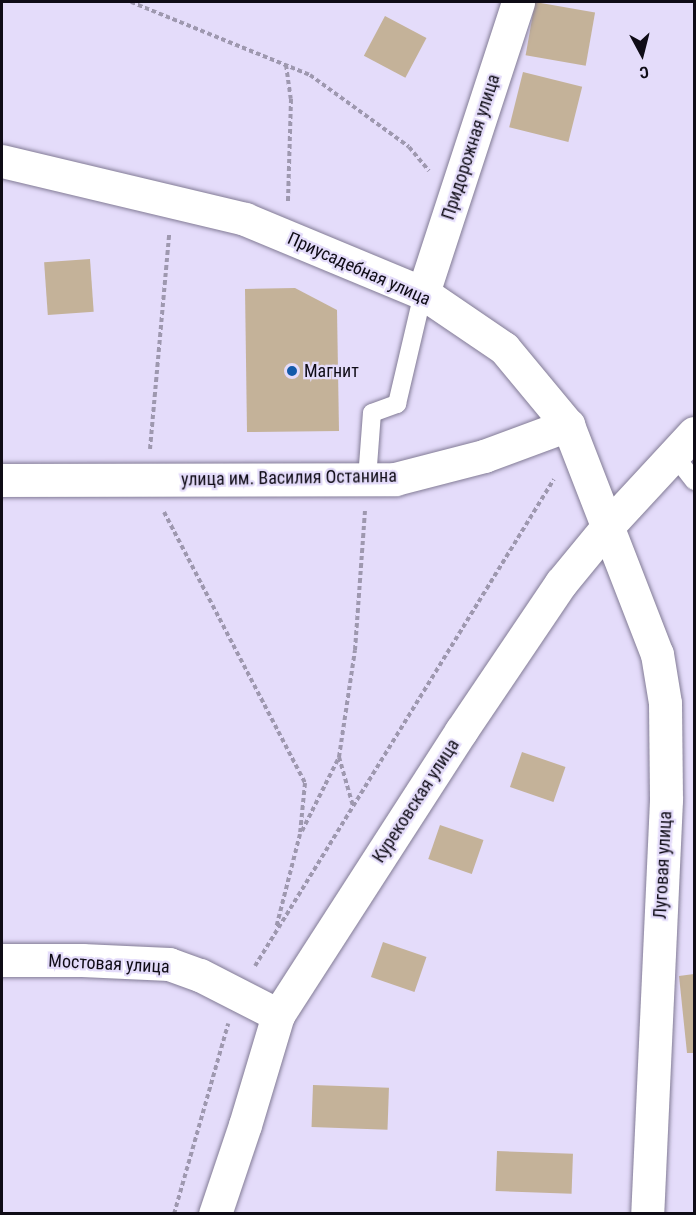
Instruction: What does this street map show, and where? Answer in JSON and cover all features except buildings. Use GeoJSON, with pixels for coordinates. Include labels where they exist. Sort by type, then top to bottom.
{"type":"FeatureCollection","features":[{"type":"Feature","properties":{"kind":"street","name":"Придорожная улица"},"geometry":{"type":"LineString","coordinates":[[423,293],[519,2]]}},
{"type":"Feature","properties":{"kind":"street","name":"Приусадебная улица"},"geometry":{"type":"LineString","coordinates":[[2,160],[245,219],[423,293],[504,348],[572,434],[607,527]]}},
{"type":"Feature","properties":{"kind":"street","name":"улица им. Василия Останина"},"geometry":{"type":"LineString","coordinates":[[2,480],[395,479],[572,434]]}},
{"type":"Feature","properties":{"kind":"street","name":"Курековская улица"},"geometry":{"type":"LineString","coordinates":[[215,1214],[278,1015],[561,583],[607,527],[684,444]]}},
{"type":"Feature","properties":{"kind":"street","name":"Луговая улица"},"geometry":{"type":"LineString","coordinates":[[607,527],[657,654],[665,703],[666,800],[647,1214]]}},
{"type":"Feature","properties":{"kind":"street","name":"Мостовая улица"},"geometry":{"type":"LineString","coordinates":[[2,960],[82,960],[169,964],[200,975],[278,1015]]}},
{"type":"Feature","properties":{"kind":"lane"},"geometry":{"type":"LineString","coordinates":[[367,479],[372,413],[398,404],[423,293]]}},
{"type":"Feature","properties":{"kind":"lane"},"geometry":{"type":"LineString","coordinates":[[684,444],[694,481]]}},
{"type":"Feature","properties":{"kind":"path"},"geometry":{"type":"LineString","coordinates":[[131,2],[310,75],[410,147],[453,201]]}},
{"type":"Feature","properties":{"kind":"path"},"geometry":{"type":"LineString","coordinates":[[286,65],[291,99],[288,203],[293,239]]}},
{"type":"Feature","properties":{"kind":"path"},"geometry":{"type":"LineString","coordinates":[[171,201],[147,479],[305,783],[300,834],[275,932]]}},
{"type":"Feature","properties":{"kind":"path"},"geometry":{"type":"LineString","coordinates":[[174,1214],[237,994],[353,806],[572,434]]}},
{"type":"Feature","properties":{"kind":"path"},"geometry":{"type":"LineString","coordinates":[[300,834],[339,757],[355,650],[367,479]]}},
{"type":"Feature","properties":{"kind":"path"},"geometry":{"type":"LineString","coordinates":[[339,757],[353,806]]}},
{"type":"Feature","properties":{"kind":"place","name":"Магнит"},"geometry":{"type":"Point","coordinates":[292,371]}}]}
